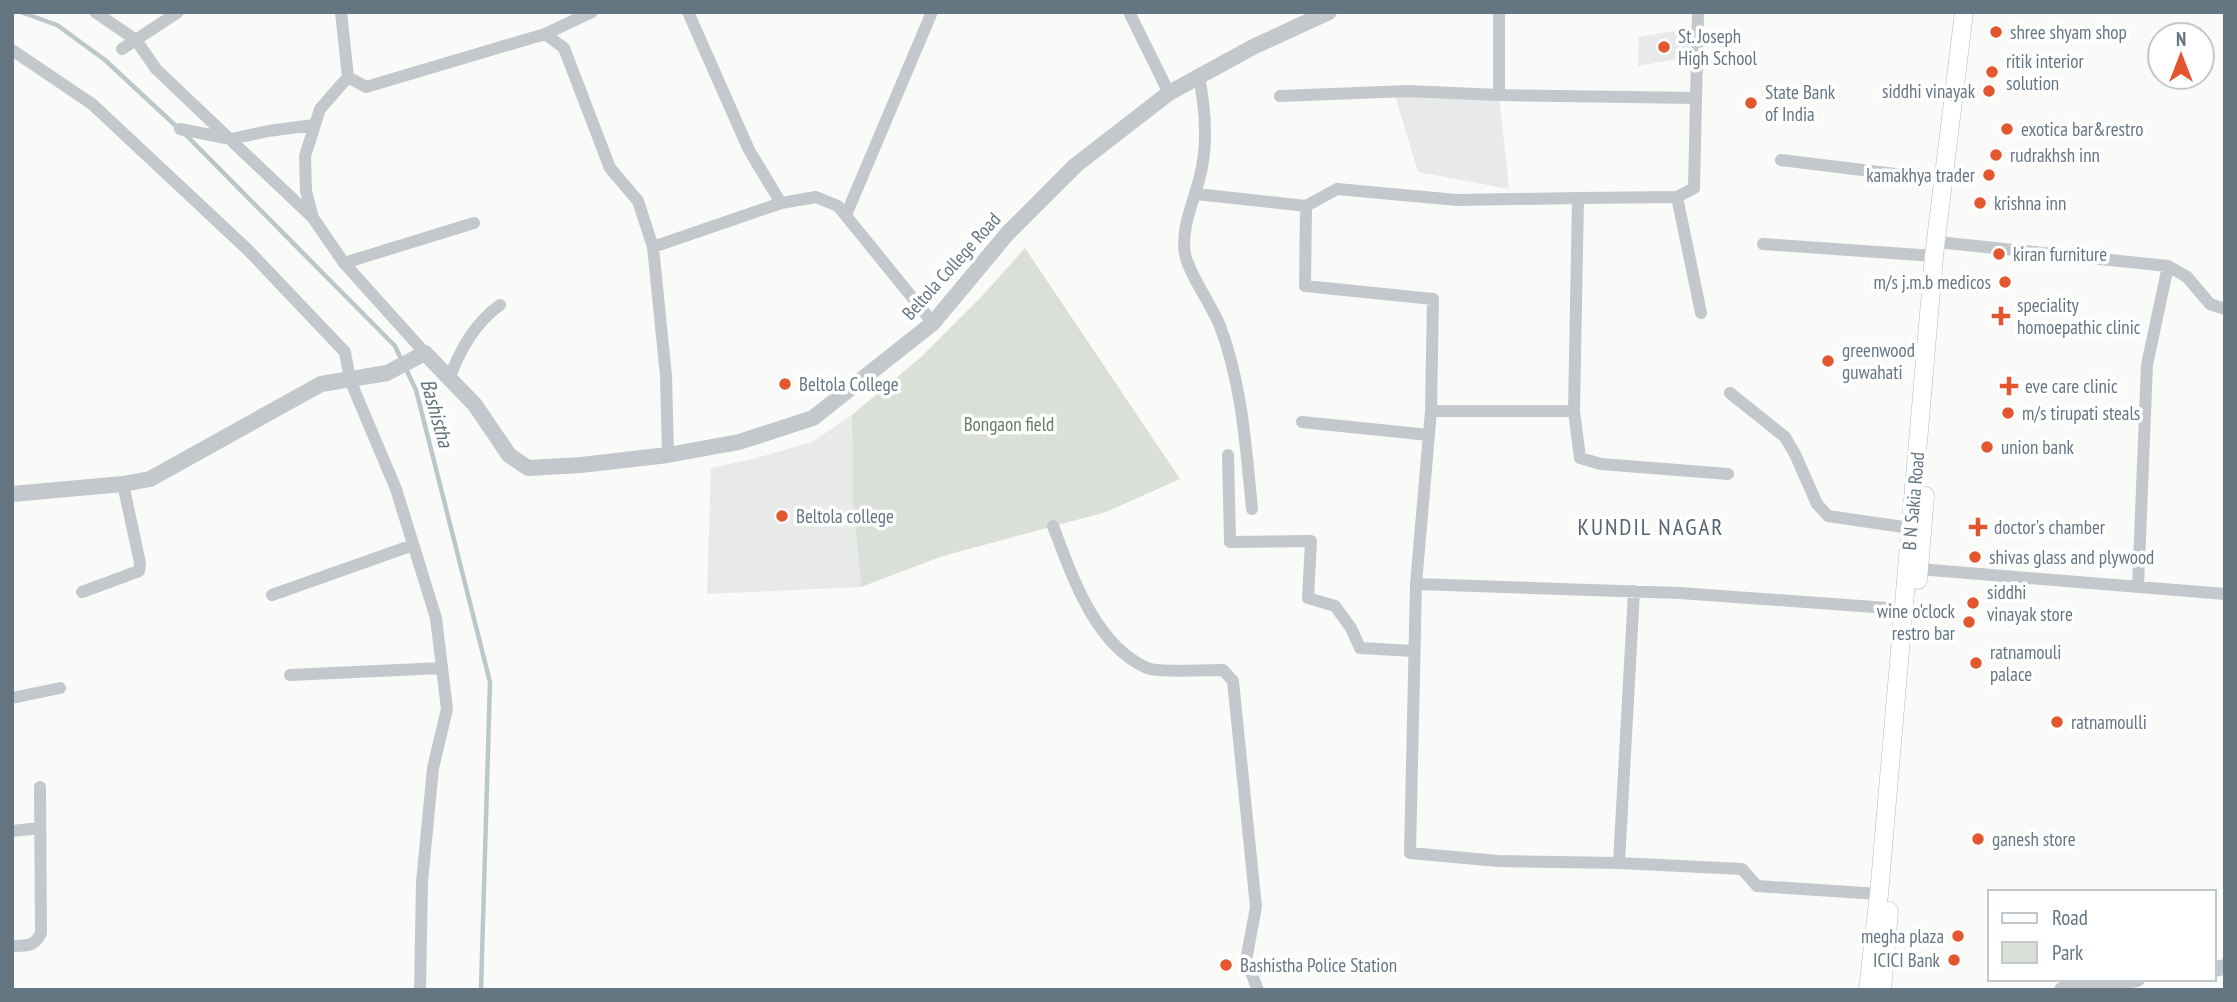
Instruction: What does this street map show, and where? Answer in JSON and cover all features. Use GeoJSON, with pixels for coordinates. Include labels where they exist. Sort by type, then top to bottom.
{"type":"FeatureCollection","features":[{"type":"Feature","properties":{"kind":"main road","name":"B N Sakia Road"},"geometry":{"type":"LineString","coordinates":[[1868,990],[1879,894],[1934,257],[1965,12]]}},
{"type":"Feature","properties":{"kind":"main road","name":"B N Sakia Road"},"geometry":{"type":"LineString","coordinates":[[1882,990],[1947,243],[1974,12]]}},
{"type":"Feature","properties":{"kind":"street"},"geometry":{"type":"LineString","coordinates":[[12,494],[150,479],[321,384],[387,373],[420,357],[344,262],[313,218],[156,69],[136,40],[95,12]]}},
{"type":"Feature","properties":{"kind":"street"},"geometry":{"type":"LineString","coordinates":[[122,50],[178,12]]}},
{"type":"Feature","properties":{"kind":"street"},"geometry":{"type":"LineString","coordinates":[[313,218],[306,191],[305,156],[320,109],[348,77],[341,12]]}},
{"type":"Feature","properties":{"kind":"street"},"geometry":{"type":"LineString","coordinates":[[348,77],[366,87],[545,34],[592,12]]}},
{"type":"Feature","properties":{"kind":"street"},"geometry":{"type":"LineString","coordinates":[[688,12],[749,150],[781,203]]}},
{"type":"Feature","properties":{"kind":"street"},"geometry":{"type":"LineString","coordinates":[[846,215],[932,12]]}},
{"type":"Feature","properties":{"kind":"street"},"geometry":{"type":"LineString","coordinates":[[1129,12],[1170,93]]}},
{"type":"Feature","properties":{"kind":"street","name":"Beltola College Road"},"geometry":{"type":"LineString","coordinates":[[420,357],[475,405],[509,455],[528,468],[668,455],[739,442],[813,418],[933,323],[1007,234],[1076,165],[1170,93],[1253,47],[1329,12]]}},
{"type":"Feature","properties":{"kind":"street"},"geometry":{"type":"LineString","coordinates":[[1499,12],[1499,95]]}},
{"type":"Feature","properties":{"kind":"street"},"geometry":{"type":"LineString","coordinates":[[1196,194],[1306,206],[1336,189],[1457,200],[1677,197],[1694,188],[1698,12]]}},
{"type":"Feature","properties":{"kind":"street"},"geometry":{"type":"LineString","coordinates":[[545,34],[564,48],[610,169],[638,201],[653,247],[666,376],[668,455]]}},
{"type":"Feature","properties":{"kind":"street"},"geometry":{"type":"LineString","coordinates":[[12,50],[92,104],[248,250],[345,352],[350,380],[396,489],[436,618],[447,709],[433,768],[422,882],[420,990]]}},
{"type":"Feature","properties":{"kind":"street"},"geometry":{"type":"LineString","coordinates":[[1199,77],[1206,116],[1203,164],[1183,233],[1185,257],[1220,326],[1235,378],[1243,421],[1252,509]]}},
{"type":"Feature","properties":{"kind":"street"},"geometry":{"type":"LineString","coordinates":[[1280,96],[1408,91],[1696,98]]}},
{"type":"Feature","properties":{"kind":"street"},"geometry":{"type":"LineString","coordinates":[[180,129],[231,139],[314,125]]}},
{"type":"Feature","properties":{"kind":"street"},"geometry":{"type":"LineString","coordinates":[[1781,160],[1944,180]]}},
{"type":"Feature","properties":{"kind":"street"},"geometry":{"type":"LineString","coordinates":[[653,247],[781,203],[816,197],[838,206],[933,323]]}},
{"type":"Feature","properties":{"kind":"street"},"geometry":{"type":"LineString","coordinates":[[1677,197],[1701,313]]}},
{"type":"Feature","properties":{"kind":"street"},"geometry":{"type":"LineString","coordinates":[[1578,198],[1574,411],[1580,458],[1601,464],[1728,474]]}},
{"type":"Feature","properties":{"kind":"street"},"geometry":{"type":"LineString","coordinates":[[1306,206],[1305,286],[1433,299],[1431,411],[1416,583],[1410,853],[1498,861],[1742,869],[1757,886],[1879,894]]}},
{"type":"Feature","properties":{"kind":"street"},"geometry":{"type":"LineString","coordinates":[[344,262],[474,223]]}},
{"type":"Feature","properties":{"kind":"street"},"geometry":{"type":"LineString","coordinates":[[1947,243],[2168,266],[2187,278],[2210,304],[2225,309]]}},
{"type":"Feature","properties":{"kind":"street"},"geometry":{"type":"LineString","coordinates":[[1763,244],[1934,257]]}},
{"type":"Feature","properties":{"kind":"street"},"geometry":{"type":"LineString","coordinates":[[2138,587],[2147,365],[2168,266]]}},
{"type":"Feature","properties":{"kind":"street"},"geometry":{"type":"LineString","coordinates":[[449,380],[467,341],[489,313],[500,305]]}},
{"type":"Feature","properties":{"kind":"street"},"geometry":{"type":"LineString","coordinates":[[1730,393],[1785,437],[1816,504],[1828,516],[1910,528]]}},
{"type":"Feature","properties":{"kind":"street"},"geometry":{"type":"LineString","coordinates":[[1431,411],[1574,411]]}},
{"type":"Feature","properties":{"kind":"street"},"geometry":{"type":"LineString","coordinates":[[1302,422],[1429,435]]}},
{"type":"Feature","properties":{"kind":"street"},"geometry":{"type":"LineString","coordinates":[[1228,455],[1230,542],[1311,541],[1308,598],[1335,606],[1351,628],[1360,648],[1415,651]]}},
{"type":"Feature","properties":{"kind":"street"},"geometry":{"type":"LineString","coordinates":[[82,592],[139,571],[140,563],[123,484]]}},
{"type":"Feature","properties":{"kind":"street"},"geometry":{"type":"LineString","coordinates":[[1053,526],[1077,586],[1109,641],[1149,669],[1223,670],[1233,681],[1256,907],[1246,960],[1258,990]]}},
{"type":"Feature","properties":{"kind":"street"},"geometry":{"type":"LineString","coordinates":[[272,596],[414,545]]}},
{"type":"Feature","properties":{"kind":"street"},"geometry":{"type":"LineString","coordinates":[[1919,569],[2225,594]]}},
{"type":"Feature","properties":{"kind":"street"},"geometry":{"type":"LineString","coordinates":[[1416,583],[1634,591],[1888,608]]}},
{"type":"Feature","properties":{"kind":"street"},"geometry":{"type":"LineString","coordinates":[[1619,863],[1634,591]]}},
{"type":"Feature","properties":{"kind":"street"},"geometry":{"type":"LineString","coordinates":[[290,675],[442,668]]}},
{"type":"Feature","properties":{"kind":"street"},"geometry":{"type":"LineString","coordinates":[[12,698],[60,688]]}},
{"type":"Feature","properties":{"kind":"street"},"geometry":{"type":"LineString","coordinates":[[12,946],[29,946],[36,943],[41,933],[40,787]]}},
{"type":"Feature","properties":{"kind":"street"},"geometry":{"type":"LineString","coordinates":[[12,831],[40,828]]}},
{"type":"Feature","properties":{"kind":"street"},"geometry":{"type":"LineString","coordinates":[[2062,990],[2123,981]]}},
{"type":"Feature","properties":{"kind":"shaded area","name":"St. Joseph High School"},"geometry":{"type":"Polygon","coordinates":[[[1690,28],[1690,57],[1638,66],[1639,37],[1690,28]]]}},
{"type":"Feature","properties":{"kind":"shaded area"},"geometry":{"type":"Polygon","coordinates":[[[1393,89],[1499,95],[1509,189],[1418,172],[1393,89]]]}},
{"type":"Feature","properties":{"kind":"shaded area","name":"Beltola college"},"geometry":{"type":"Polygon","coordinates":[[[852,415],[853,503],[861,587],[707,594],[711,468],[812,442],[852,415]]]}},
{"type":"Feature","properties":{"kind":"green space","name":"Bongaon field"},"geometry":{"type":"Polygon","coordinates":[[[1025,248],[1180,479],[1106,512],[943,556],[861,587],[853,503],[852,415],[921,357],[1025,248]]]}},
{"type":"Feature","properties":{"kind":"waterway","name":"Bashistha"},"geometry":{"type":"LineString","coordinates":[[21,12],[57,25],[105,60],[177,127]]}},
{"type":"Feature","properties":{"kind":"waterway","name":"Bashistha"},"geometry":{"type":"LineString","coordinates":[[184,133],[395,346],[402,361]]}},
{"type":"Feature","properties":{"kind":"waterway","name":"Bashistha"},"geometry":{"type":"LineString","coordinates":[[406,369],[416,390],[490,682],[481,990]]}},
{"type":"Feature","properties":{"kind":"place","name":"shree shyam shop"},"geometry":{"type":"Point","coordinates":[1996,32]}},
{"type":"Feature","properties":{"kind":"place","name":"St. Joseph High School"},"geometry":{"type":"Point","coordinates":[1664,47]}},
{"type":"Feature","properties":{"kind":"place","name":"ritik interior solution"},"geometry":{"type":"Point","coordinates":[1992,72]}},
{"type":"Feature","properties":{"kind":"place","name":"siddhi vinayak"},"geometry":{"type":"Point","coordinates":[1989,91]}},
{"type":"Feature","properties":{"kind":"place","name":"State Bank of India"},"geometry":{"type":"Point","coordinates":[1751,103]}},
{"type":"Feature","properties":{"kind":"place","name":"exotica bar&restro"},"geometry":{"type":"Point","coordinates":[2007,129]}},
{"type":"Feature","properties":{"kind":"place","name":"rudrakhsh inn"},"geometry":{"type":"Point","coordinates":[1996,155]}},
{"type":"Feature","properties":{"kind":"place","name":"kamakhya trader"},"geometry":{"type":"Point","coordinates":[1989,175]}},
{"type":"Feature","properties":{"kind":"place","name":"krishna inn"},"geometry":{"type":"Point","coordinates":[1980,203]}},
{"type":"Feature","properties":{"kind":"place","name":"kiran furniture"},"geometry":{"type":"Point","coordinates":[1999,254]}},
{"type":"Feature","properties":{"kind":"place","name":"m/s j.m.b medicos"},"geometry":{"type":"Point","coordinates":[2005,282]}},
{"type":"Feature","properties":{"kind":"place","name":"speciality homoepathic clinic"},"geometry":{"type":"Point","coordinates":[2001,316]}},
{"type":"Feature","properties":{"kind":"place","name":"greenwood guwahati"},"geometry":{"type":"Point","coordinates":[1828,361]}},
{"type":"Feature","properties":{"kind":"place","name":"Beltola College"},"geometry":{"type":"Point","coordinates":[785,384]}},
{"type":"Feature","properties":{"kind":"place","name":"eve care clinic"},"geometry":{"type":"Point","coordinates":[2009,386]}},
{"type":"Feature","properties":{"kind":"place","name":"m/s tirupati steals"},"geometry":{"type":"Point","coordinates":[2008,413]}},
{"type":"Feature","properties":{"kind":"place","name":"union bank"},"geometry":{"type":"Point","coordinates":[1987,447]}},
{"type":"Feature","properties":{"kind":"place","name":"Beltola college"},"geometry":{"type":"Point","coordinates":[782,516]}},
{"type":"Feature","properties":{"kind":"place","name":"doctor's chamber"},"geometry":{"type":"Point","coordinates":[1978,527]}},
{"type":"Feature","properties":{"kind":"place","name":"shivas glass and plywood"},"geometry":{"type":"Point","coordinates":[1975,557]}},
{"type":"Feature","properties":{"kind":"place","name":"siddhi vinayak store"},"geometry":{"type":"Point","coordinates":[1973,603]}},
{"type":"Feature","properties":{"kind":"place","name":"wine o'clock restro bar"},"geometry":{"type":"Point","coordinates":[1969,622]}},
{"type":"Feature","properties":{"kind":"place","name":"ratnamouli palace"},"geometry":{"type":"Point","coordinates":[1976,663]}},
{"type":"Feature","properties":{"kind":"place","name":"ratnamoulli"},"geometry":{"type":"Point","coordinates":[2057,722]}},
{"type":"Feature","properties":{"kind":"place","name":"ganesh store"},"geometry":{"type":"Point","coordinates":[1978,839]}},
{"type":"Feature","properties":{"kind":"place","name":"megha plaza"},"geometry":{"type":"Point","coordinates":[1958,936]}},
{"type":"Feature","properties":{"kind":"place","name":"ICICI Bank"},"geometry":{"type":"Point","coordinates":[1954,960]}},
{"type":"Feature","properties":{"kind":"place","name":"Bashistha Police Station"},"geometry":{"type":"Point","coordinates":[1226,965]}},
{"type":"Feature","properties":{"kind":"district","name":"KUNDIL NAGAR"},"geometry":{"type":"Point","coordinates":[1651,526]}}]}
